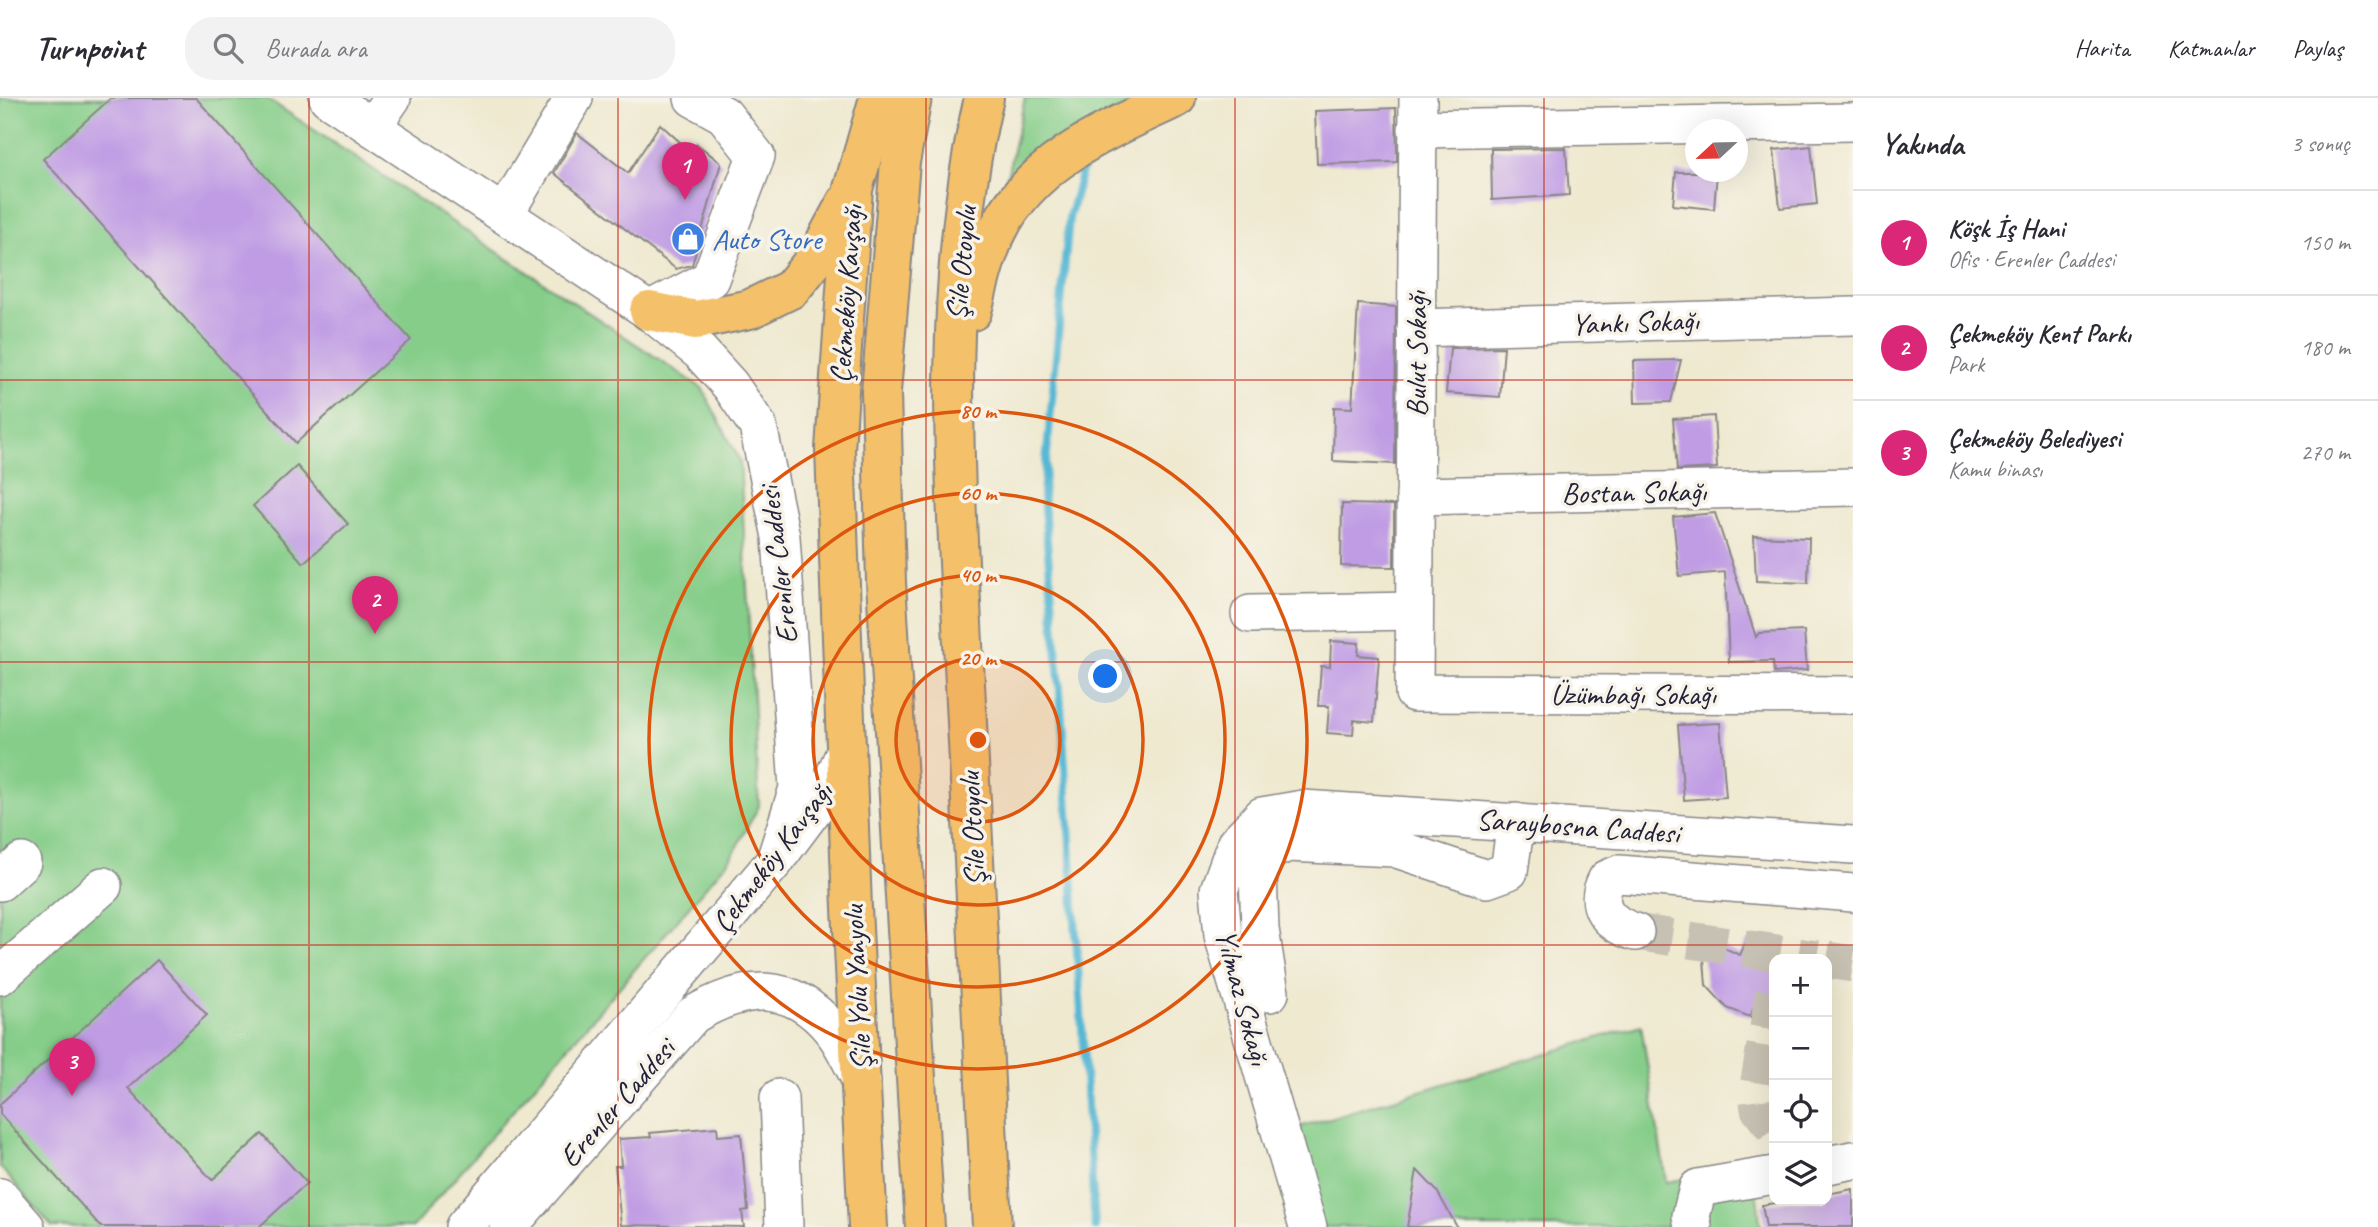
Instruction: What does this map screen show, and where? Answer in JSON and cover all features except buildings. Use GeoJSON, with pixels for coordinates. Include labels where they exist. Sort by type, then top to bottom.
{"type":"FeatureCollection","features":[{"type":"Feature","properties":{"kind":"main road"},"geometry":{"type":"LineString","coordinates":[[853,189],[863,98]]}},
{"type":"Feature","properties":{"kind":"main road"},"geometry":{"type":"LineString","coordinates":[[649,311],[696,320],[750,309],[791,289],[817,257],[853,189],[879,98]]}},
{"type":"Feature","properties":{"kind":"main road"},"geometry":{"type":"LineString","coordinates":[[912,98],[900,162],[881,392],[886,582],[925,1227]]}},
{"type":"Feature","properties":{"kind":"main road","name":"Şile Otoyolu"},"geometry":{"type":"LineString","coordinates":[[984,98],[964,208],[958,263],[953,399],[992,1227]]}},
{"type":"Feature","properties":{"kind":"main road"},"geometry":{"type":"LineString","coordinates":[[953,399],[983,267],[999,228],[1022,196],[1048,169],[1075,148],[1176,98]]}},
{"type":"Feature","properties":{"kind":"main road","name":"Çekmeköy Kavşağı"},"geometry":{"type":"LineString","coordinates":[[847,748],[835,449],[853,189]]}},
{"type":"Feature","properties":{"kind":"main road","name":"Şile Yolu Yanyolu"},"geometry":{"type":"LineString","coordinates":[[847,748],[868,1227]]}},
{"type":"Feature","properties":{"kind":"street","name":"Erenler Caddesi"},"geometry":{"type":"LineString","coordinates":[[328,98],[382,113],[505,213],[649,311],[700,352],[730,385],[758,426],[781,537],[798,788],[775,861]]}},
{"type":"Feature","properties":{"kind":"street"},"geometry":{"type":"LineString","coordinates":[[505,213],[574,98]]}},
{"type":"Feature","properties":{"kind":"street"},"geometry":{"type":"LineString","coordinates":[[649,311],[710,279],[756,156],[724,114],[693,98]]}},
{"type":"Feature","properties":{"kind":"street"},"geometry":{"type":"LineString","coordinates":[[1418,114],[1853,122]]}},
{"type":"Feature","properties":{"kind":"street","name":"Bulut Sokağı"},"geometry":{"type":"LineString","coordinates":[[1414,693],[1418,114]]}},
{"type":"Feature","properties":{"kind":"street","name":"Yankı Sokağı"},"geometry":{"type":"LineString","coordinates":[[1416,328],[1853,316]]}},
{"type":"Feature","properties":{"kind":"street","name":"Bostan Sokağı"},"geometry":{"type":"LineString","coordinates":[[1415,496],[1853,487]]}},
{"type":"Feature","properties":{"kind":"street"},"geometry":{"type":"LineString","coordinates":[[1250,614],[1414,611]]}},
{"type":"Feature","properties":{"kind":"street","name":"Üzümbağı Sokağı"},"geometry":{"type":"LineString","coordinates":[[1414,693],[1853,695]]}},
{"type":"Feature","properties":{"kind":"street","name":"Çekmeköy Kavşağı"},"geometry":{"type":"LineString","coordinates":[[464,1227],[775,861],[828,790],[847,748]]}},
{"type":"Feature","properties":{"kind":"street","name":"Saraybosna Caddesi"},"geometry":{"type":"LineString","coordinates":[[1303,808],[1853,845]]}},
{"type":"Feature","properties":{"kind":"street","name":"Yılmaz Sokağı"},"geometry":{"type":"LineString","coordinates":[[1303,808],[1262,816],[1236,843],[1219,890],[1223,935],[1308,1227]]}},
{"type":"Feature","properties":{"kind":"street"},"geometry":{"type":"LineString","coordinates":[[1270,993],[1260,929],[1258,873],[1269,851],[1288,843],[1394,848],[1487,879],[1509,871],[1516,822]]}},
{"type":"Feature","properties":{"kind":"street"},"geometry":{"type":"LineString","coordinates":[[1635,932],[1619,927],[1605,914],[1600,901],[1601,890],[1607,879],[1619,874],[1853,893]]}},
{"type":"Feature","properties":{"kind":"street"},"geometry":{"type":"LineString","coordinates":[[0,976],[103,886]]}},
{"type":"Feature","properties":{"kind":"street","name":"Erenler Caddesi"},"geometry":{"type":"LineString","coordinates":[[508,1227],[694,1015],[723,998],[763,990],[794,996],[833,1030],[862,1082]]}},
{"type":"Feature","properties":{"kind":"street"},"geometry":{"type":"LineString","coordinates":[[779,1098],[783,1227]]}},
{"type":"Feature","properties":{"kind":"street"},"geometry":{"type":"LineString","coordinates":[[1832,1138],[1853,1139]]}},
{"type":"Feature","properties":{"kind":"street"},"geometry":{"type":"LineString","coordinates":[[1832,1164],[1853,1160]]}},
{"type":"Feature","properties":{"kind":"street"},"geometry":{"type":"LineString","coordinates":[[1693,1227],[1691,1216],[1698,1188],[1769,1176]]}},
{"type":"Feature","properties":{"kind":"street"},"geometry":{"type":"LineString","coordinates":[[0,1197],[26,1227]]}},
{"type":"Feature","properties":{"kind":"green space"},"geometry":{"type":"Polygon","coordinates":[[[0,98],[266,98],[702,388],[740,461],[759,806],[730,859],[413,1227],[52,1227],[0,1167],[0,98]]]}},
{"type":"Feature","properties":{"kind":"green space"},"geometry":{"type":"Polygon","coordinates":[[[1025,98],[1141,98],[1002,198],[1025,98]]]}},
{"type":"Feature","properties":{"kind":"green space"},"geometry":{"type":"Polygon","coordinates":[[[1641,1025],[1666,1182],[1753,1168],[1761,1227],[1322,1227],[1293,1129],[1641,1025]]]}},
{"type":"Feature","properties":{"kind":"waterway"},"geometry":{"type":"LineString","coordinates":[[1085,160],[1069,218],[1043,495],[1060,690],[1095,1227]]}},
{"type":"Feature","properties":{"kind":"tunnel"},"geometry":{"type":"LineString","coordinates":[[1635,932],[1783,954]]}},
{"type":"Feature","properties":{"kind":"tunnel"},"geometry":{"type":"LineString","coordinates":[[1832,961],[1853,964]]}},
{"type":"Feature","properties":{"kind":"tunnel"},"geometry":{"type":"LineString","coordinates":[[1769,1122],[1759,1109],[1757,1093],[1770,1017]]}},
{"type":"Feature","properties":{"kind":"place","name":"Köşk İş Hani"},"geometry":{"type":"Point","coordinates":[685,200]}},
{"type":"Feature","properties":{"kind":"place","name":"Auto Store"},"geometry":{"type":"Point","coordinates":[688,239]}},
{"type":"Feature","properties":{"kind":"place","name":"Çekmeköy Kent Parkı"},"geometry":{"type":"Point","coordinates":[375,634]}},
{"type":"Feature","properties":{"kind":"place","name":"Çekmeköy Belediyesi"},"geometry":{"type":"Point","coordinates":[72,1096]}}]}
